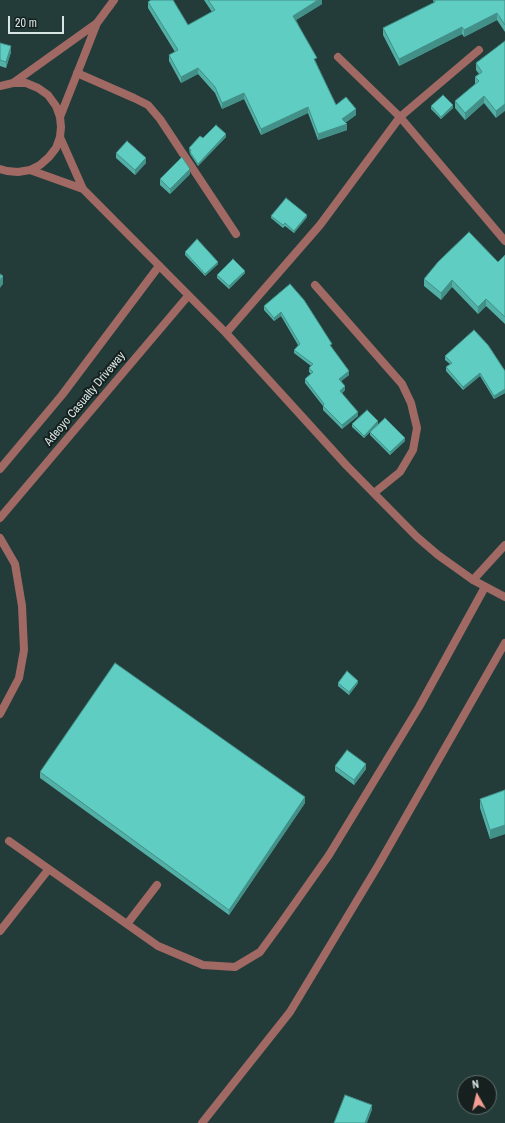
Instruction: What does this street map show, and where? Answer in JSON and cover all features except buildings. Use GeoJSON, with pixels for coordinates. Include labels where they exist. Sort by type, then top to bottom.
{"type":"FeatureCollection","features":[{"type":"Feature","properties":{"kind":"street"},"geometry":{"type":"LineString","coordinates":[[60,117],[97,23],[114,0]]}},
{"type":"Feature","properties":{"kind":"street"},"geometry":{"type":"LineString","coordinates":[[13,83],[97,23]]}},
{"type":"Feature","properties":{"kind":"street"},"geometry":{"type":"LineString","coordinates":[[226,333],[320,225],[400,117],[479,50]]}},
{"type":"Feature","properties":{"kind":"street"},"geometry":{"type":"LineString","coordinates":[[338,58],[400,117],[505,241]]}},
{"type":"Feature","properties":{"kind":"street"},"geometry":{"type":"LineString","coordinates":[[77,73],[148,105],[160,119],[236,234]]}},
{"type":"Feature","properties":{"kind":"street"},"geometry":{"type":"LineString","coordinates":[[0,85],[26,83],[38,88],[48,95],[56,106],[60,117],[61,127],[60,137],[56,148],[40,165],[30,170],[18,172],[0,169]]}},
{"type":"Feature","properties":{"kind":"street"},"geometry":{"type":"LineString","coordinates":[[60,137],[83,189],[226,333],[302,418],[374,493],[417,537],[438,555],[473,580],[505,597]]}},
{"type":"Feature","properties":{"kind":"street"},"geometry":{"type":"LineString","coordinates":[[30,170],[83,189]]}},
{"type":"Feature","properties":{"kind":"street","name":"Adeoyo Casualty Driveway"},"geometry":{"type":"LineString","coordinates":[[0,469],[62,395],[159,266]]}},
{"type":"Feature","properties":{"kind":"street"},"geometry":{"type":"LineString","coordinates":[[315,285],[402,384],[411,403],[417,428],[414,450],[400,472],[374,493]]}},
{"type":"Feature","properties":{"kind":"street","name":"Adeoyo Casualty Driveway"},"geometry":{"type":"LineString","coordinates":[[0,518],[188,296]]}},
{"type":"Feature","properties":{"kind":"street"},"geometry":{"type":"LineString","coordinates":[[0,538],[15,564],[22,606],[24,650],[19,678],[0,714]]}},
{"type":"Feature","properties":{"kind":"street"},"geometry":{"type":"LineString","coordinates":[[473,580],[505,545]]}},
{"type":"Feature","properties":{"kind":"street"},"geometry":{"type":"LineString","coordinates":[[9,841],[48,870],[158,946],[203,965],[235,967],[260,952],[329,855],[419,707],[485,587]]}},
{"type":"Feature","properties":{"kind":"street"},"geometry":{"type":"LineString","coordinates":[[202,1123],[290,1012],[379,864],[505,643]]}},
{"type":"Feature","properties":{"kind":"street"},"geometry":{"type":"LineString","coordinates":[[0,931],[48,870]]}},
{"type":"Feature","properties":{"kind":"street"},"geometry":{"type":"LineString","coordinates":[[127,924],[157,885]]}}]}
